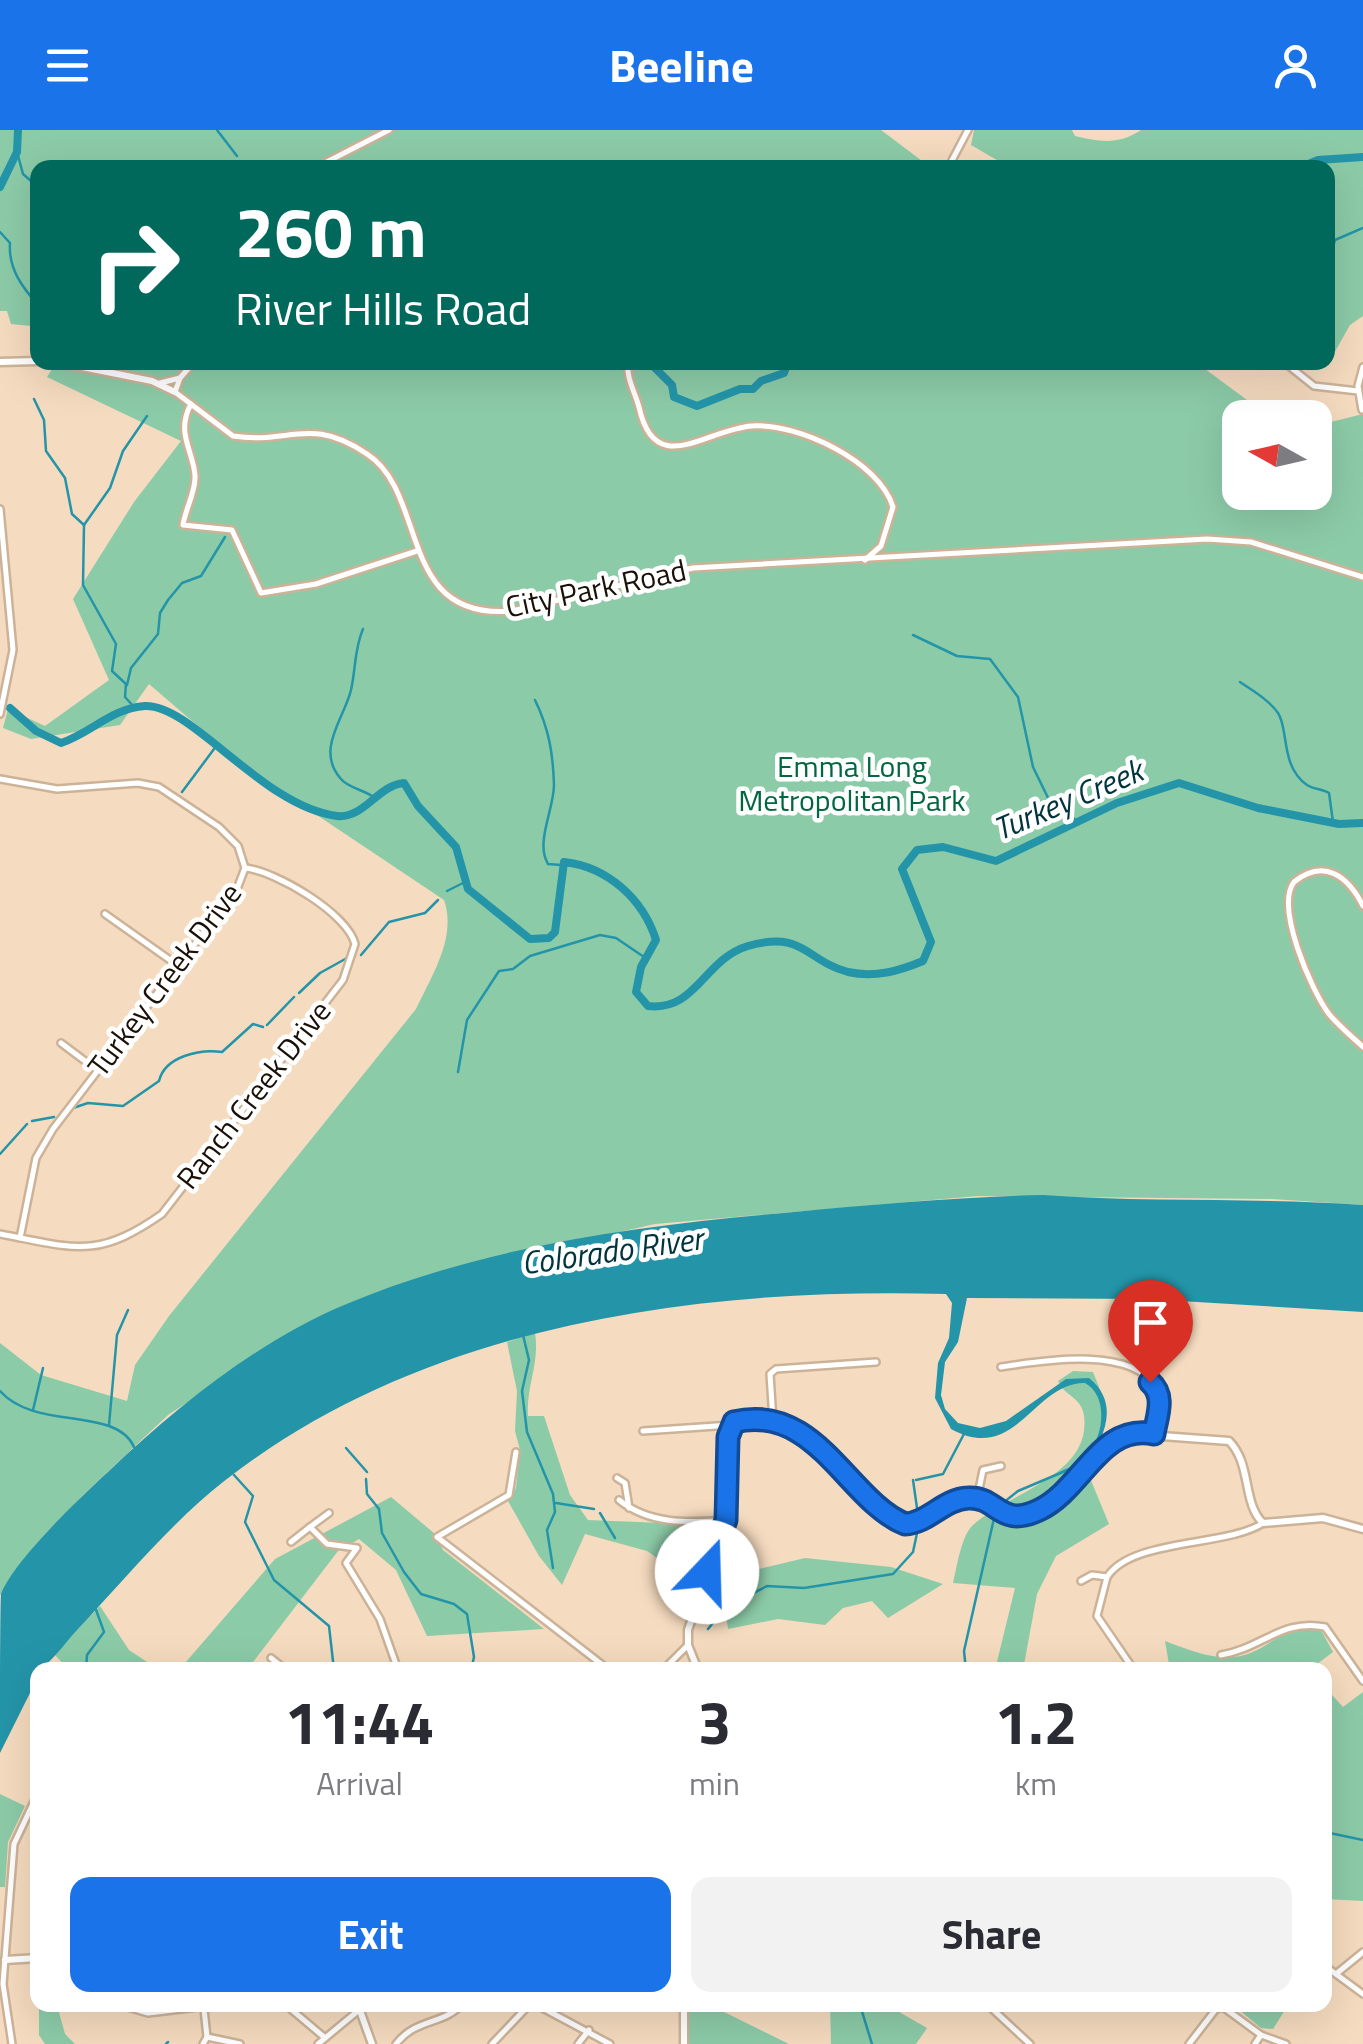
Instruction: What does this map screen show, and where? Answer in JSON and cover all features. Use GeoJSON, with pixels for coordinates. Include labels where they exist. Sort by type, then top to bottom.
{"type":"FeatureCollection","features":[{"type":"Feature","properties":{"kind":"street"},"geometry":{"type":"LineString","coordinates":[[331,160],[390,130]]}},
{"type":"Feature","properties":{"kind":"street"},"geometry":{"type":"LineString","coordinates":[[952,160],[968,130]]}},
{"type":"Feature","properties":{"kind":"street"},"geometry":{"type":"LineString","coordinates":[[0,362],[30,361]]}},
{"type":"Feature","properties":{"kind":"street"},"geometry":{"type":"LineString","coordinates":[[1362,410],[1358,391],[1363,367]]}},
{"type":"Feature","properties":{"kind":"street","name":"City Park Road"},"geometry":{"type":"LineString","coordinates":[[96,370],[159,383],[234,436],[315,431],[368,454],[390,476],[417,551],[438,583],[456,599],[480,610],[503,612],[678,570],[1230,539],[1363,577]]}},
{"type":"Feature","properties":{"kind":"street"},"geometry":{"type":"LineString","coordinates":[[175,392],[187,370]]}},
{"type":"Feature","properties":{"kind":"street"},"geometry":{"type":"LineString","coordinates":[[630,370],[644,430],[658,444],[678,446],[760,426],[823,442],[844,452],[893,504],[882,546],[887,559]]}},
{"type":"Feature","properties":{"kind":"street"},"geometry":{"type":"LineString","coordinates":[[1294,370],[1314,386],[1358,391]]}},
{"type":"Feature","properties":{"kind":"street"},"geometry":{"type":"LineString","coordinates":[[159,383],[180,378]]}},
{"type":"Feature","properties":{"kind":"street"},"geometry":{"type":"LineString","coordinates":[[191,404],[185,418],[186,448],[195,478],[183,525],[232,530],[261,593],[295,590],[417,551]]}},
{"type":"Feature","properties":{"kind":"street"},"geometry":{"type":"LineString","coordinates":[[0,509],[12,650],[0,714]]}},
{"type":"Feature","properties":{"kind":"street"},"geometry":{"type":"LineString","coordinates":[[865,560],[882,546]]}},
{"type":"Feature","properties":{"kind":"street","name":"Turkey Creek Drive"},"geometry":{"type":"LineString","coordinates":[[0,779],[42,788],[138,783],[159,788],[219,827],[238,846],[246,868],[237,889],[97,1070],[36,1158],[20,1238]]}},
{"type":"Feature","properties":{"kind":"street","name":"Ranch Creek Drive"},"geometry":{"type":"LineString","coordinates":[[0,1234],[76,1247],[103,1246],[124,1240],[162,1214],[349,970],[355,944],[348,928],[281,877],[246,868]]}},
{"type":"Feature","properties":{"kind":"street"},"geometry":{"type":"LineString","coordinates":[[1363,906],[1341,876],[1320,870],[1294,882],[1286,903],[1288,920],[1326,1010],[1363,1047]]}},
{"type":"Feature","properties":{"kind":"street"},"geometry":{"type":"LineString","coordinates":[[105,914],[177,966]]}},
{"type":"Feature","properties":{"kind":"street"},"geometry":{"type":"LineString","coordinates":[[61,1043],[97,1070]]}},
{"type":"Feature","properties":{"kind":"street"},"geometry":{"type":"LineString","coordinates":[[1001,1366],[1077,1355],[1144,1375],[1157,1388],[1160,1402],[1154,1434]]}},
{"type":"Feature","properties":{"kind":"street"},"geometry":{"type":"LineString","coordinates":[[773,1421],[770,1374],[776,1368],[876,1362]]}},
{"type":"Feature","properties":{"kind":"street"},"geometry":{"type":"LineString","coordinates":[[643,1430],[773,1421],[813,1444],[900,1522],[915,1523],[951,1502],[977,1499],[1013,1517],[1069,1487],[1113,1438],[1130,1432],[1229,1442],[1243,1463],[1255,1512],[1263,1523]]}},
{"type":"Feature","properties":{"kind":"street"},"geometry":{"type":"LineString","coordinates":[[695,1662],[688,1646],[688,1630],[726,1520],[731,1425]]}},
{"type":"Feature","properties":{"kind":"street"},"geometry":{"type":"LineString","coordinates":[[516,1452],[509,1496],[437,1537],[600,1662]]}},
{"type":"Feature","properties":{"kind":"street"},"geometry":{"type":"LineString","coordinates":[[977,1499],[983,1470],[1001,1466]]}},
{"type":"Feature","properties":{"kind":"street"},"geometry":{"type":"LineString","coordinates":[[617,1478],[625,1483],[628,1508]]}},
{"type":"Feature","properties":{"kind":"street"},"geometry":{"type":"LineString","coordinates":[[620,1500],[628,1508],[653,1518],[690,1523],[726,1520]]}},
{"type":"Feature","properties":{"kind":"street"},"geometry":{"type":"LineString","coordinates":[[291,1542],[329,1514]]}},
{"type":"Feature","properties":{"kind":"street"},"geometry":{"type":"LineString","coordinates":[[1129,1662],[1097,1616],[1107,1578],[1116,1568],[1180,1542],[1232,1537],[1263,1523],[1324,1518],[1363,1529]]}},
{"type":"Feature","properties":{"kind":"street"},"geometry":{"type":"LineString","coordinates":[[310,1528],[327,1544],[356,1548],[346,1563],[380,1619],[395,1662]]}},
{"type":"Feature","properties":{"kind":"street"},"geometry":{"type":"LineString","coordinates":[[1080,1581],[1092,1574],[1107,1578]]}},
{"type":"Feature","properties":{"kind":"street"},"geometry":{"type":"LineString","coordinates":[[1222,1654],[1254,1646],[1277,1630],[1325,1627],[1363,1682]]}},
{"type":"Feature","properties":{"kind":"street"},"geometry":{"type":"LineString","coordinates":[[671,1662],[688,1646]]}},
{"type":"Feature","properties":{"kind":"street"},"geometry":{"type":"LineString","coordinates":[[271,1658],[276,1662]]}},
{"type":"Feature","properties":{"kind":"street"},"geometry":{"type":"LineString","coordinates":[[12,2044],[3,1984],[14,1844],[30,1810]]}},
{"type":"Feature","properties":{"kind":"street"},"geometry":{"type":"LineString","coordinates":[[1336,1974],[1363,1952]]}},
{"type":"Feature","properties":{"kind":"street"},"geometry":{"type":"LineString","coordinates":[[5,1960],[30,1959]]}},
{"type":"Feature","properties":{"kind":"street"},"geometry":{"type":"LineString","coordinates":[[1332,1971],[1363,1994]]}},
{"type":"Feature","properties":{"kind":"street"},"geometry":{"type":"LineString","coordinates":[[142,2012],[170,2012]]}},
{"type":"Feature","properties":{"kind":"street"},"geometry":{"type":"LineString","coordinates":[[203,2044],[208,2037],[204,2012]]}},
{"type":"Feature","properties":{"kind":"street"},"geometry":{"type":"LineString","coordinates":[[294,2012],[324,2038]]}},
{"type":"Feature","properties":{"kind":"street"},"geometry":{"type":"LineString","coordinates":[[318,2044],[353,2012]]}},
{"type":"Feature","properties":{"kind":"street"},"geometry":{"type":"LineString","coordinates":[[360,2012],[372,2044]]}},
{"type":"Feature","properties":{"kind":"street"},"geometry":{"type":"LineString","coordinates":[[396,2044],[422,2021],[454,2012]]}},
{"type":"Feature","properties":{"kind":"street"},"geometry":{"type":"LineString","coordinates":[[492,2044],[522,2012]]}},
{"type":"Feature","properties":{"kind":"street"},"geometry":{"type":"LineString","coordinates":[[552,2012],[610,2044]]}},
{"type":"Feature","properties":{"kind":"street"},"geometry":{"type":"LineString","coordinates":[[684,2012],[684,2044]]}},
{"type":"Feature","properties":{"kind":"street"},"geometry":{"type":"LineString","coordinates":[[996,2012],[1030,2044]]}},
{"type":"Feature","properties":{"kind":"street"},"geometry":{"type":"LineString","coordinates":[[1189,2044],[1217,2012]]}},
{"type":"Feature","properties":{"kind":"street"},"geometry":{"type":"LineString","coordinates":[[1226,2012],[1261,2035],[1286,2044]]}},
{"type":"Feature","properties":{"kind":"street"},"geometry":{"type":"LineString","coordinates":[[578,2044],[589,2030]]}},
{"type":"Feature","properties":{"kind":"street"},"geometry":{"type":"LineString","coordinates":[[1255,2044],[1261,2035]]}},
{"type":"Feature","properties":{"kind":"street"},"geometry":{"type":"LineString","coordinates":[[208,2037],[240,2044]]}},
{"type":"Feature","properties":{"kind":"green space"},"geometry":{"type":"Polygon","coordinates":[[[0,130],[881,130],[921,160],[30,160],[30,326],[11,324],[7,311],[0,311],[0,130]]]}},
{"type":"Feature","properties":{"kind":"green space"},"geometry":{"type":"Polygon","coordinates":[[[974,130],[1072,130],[1075,136],[1109,141],[1141,130],[1363,130],[1363,316],[1350,325],[1335,351],[1335,160],[997,160],[971,145],[974,130]]]}},
{"type":"Feature","properties":{"kind":"green space","name":"Emma Long Metropolitan Park"},"geometry":{"type":"Polygon","coordinates":[[[52,370],[1206,370],[1247,400],[1222,400],[1222,510],[1332,510],[1332,422],[1363,414],[1363,1205],[1272,1199],[978,1196],[655,1224],[424,1276],[342,1306],[299,1329],[168,1415],[82,1496],[0,1595],[0,1343],[41,1375],[127,1401],[135,1365],[169,1316],[416,1009],[445,942],[444,900],[248,769],[149,684],[120,725],[31,739],[3,728],[8,709],[45,726],[109,680],[73,599],[134,502],[181,441],[47,377],[52,370]]]}},
{"type":"Feature","properties":{"kind":"green space"},"geometry":{"type":"Polygon","coordinates":[[[535,1333],[528,1416],[544,1416],[570,1495],[588,1520],[713,1525],[708,1545],[713,1549],[691,1582],[647,1551],[585,1534],[562,1585],[539,1556],[508,1501],[516,1488],[520,1450],[515,1431],[517,1391],[507,1342],[535,1333]]]}},
{"type":"Feature","properties":{"kind":"green space"},"geometry":{"type":"Polygon","coordinates":[[[1073,1371],[1093,1372],[1105,1402],[1090,1478],[1109,1524],[1056,1556],[1037,1594],[1024,1662],[997,1662],[1015,1588],[953,1583],[965,1536],[973,1525],[1044,1481],[1075,1454],[1083,1437],[1083,1410],[1058,1381],[1073,1371]]]}},
{"type":"Feature","properties":{"kind":"green space"},"geometry":{"type":"Polygon","coordinates":[[[391,1497],[435,1534],[443,1550],[544,1629],[427,1636],[396,1570],[359,1539],[338,1551],[253,1662],[186,1662],[275,1559],[391,1497]]]}},
{"type":"Feature","properties":{"kind":"green space"},"geometry":{"type":"Polygon","coordinates":[[[805,1558],[891,1567],[943,1584],[888,1618],[872,1601],[843,1608],[825,1625],[778,1619],[728,1629],[725,1609],[736,1593],[755,1589],[759,1569],[805,1558]]]}},
{"type":"Feature","properties":{"kind":"green space"},"geometry":{"type":"Polygon","coordinates":[[[100,1606],[129,1650],[147,1662],[62,1662],[54,1654],[100,1606]]]}},
{"type":"Feature","properties":{"kind":"green space"},"geometry":{"type":"Polygon","coordinates":[[[1298,1629],[1321,1630],[1333,1652],[1320,1662],[1169,1662],[1165,1641],[1213,1656],[1237,1657],[1298,1629]]]}},
{"type":"Feature","properties":{"kind":"green space"},"geometry":{"type":"Polygon","coordinates":[[[1363,1692],[1363,1901],[1332,1899],[1332,1695],[1343,1707],[1363,1692]]]}},
{"type":"Feature","properties":{"kind":"green space"},"geometry":{"type":"Polygon","coordinates":[[[0,1794],[25,1806],[8,1842],[5,1887],[0,1887],[0,1794]]]}},
{"type":"Feature","properties":{"kind":"green space"},"geometry":{"type":"Polygon","coordinates":[[[39,2012],[59,2012],[65,2034],[75,2044],[45,2044],[39,2035],[39,2012]]]}},
{"type":"Feature","properties":{"kind":"green space"},"geometry":{"type":"Polygon","coordinates":[[[687,2012],[724,2012],[789,2044],[687,2044],[687,2012]]]}},
{"type":"Feature","properties":{"kind":"green space"},"geometry":{"type":"Polygon","coordinates":[[[830,2012],[899,2012],[927,2028],[916,2044],[831,2044],[830,2012]]]}},
{"type":"Feature","properties":{"kind":"green space"},"geometry":{"type":"Polygon","coordinates":[[[1242,2012],[1284,2012],[1273,2029],[1261,2028],[1242,2012]]]}},
{"type":"Feature","properties":{"kind":"water","name":"Colorado River"},"geometry":{"type":"Polygon","coordinates":[[[1043,1195],[1363,1205],[1363,1312],[1147,1299],[967,1298],[958,1342],[945,1362],[941,1395],[945,1409],[958,1423],[980,1428],[1006,1421],[1066,1379],[1089,1378],[1105,1399],[1106,1422],[1091,1456],[1084,1466],[1058,1473],[1080,1462],[1094,1445],[1101,1422],[1099,1399],[1085,1383],[1067,1386],[1009,1430],[992,1437],[973,1437],[951,1429],[935,1398],[938,1363],[949,1338],[952,1303],[946,1294],[757,1298],[661,1309],[567,1326],[475,1351],[386,1385],[302,1428],[204,1498],[54,1657],[48,1662],[30,1662],[30,1693],[0,1753],[1,1594],[8,1580],[50,1529],[136,1446],[220,1377],[280,1337],[398,1284],[565,1241],[737,1217],[1043,1195]]]}},
{"type":"Feature","properties":{"kind":"waterway"},"geometry":{"type":"LineString","coordinates":[[0,187],[17,152],[18,130]]}},
{"type":"Feature","properties":{"kind":"waterway"},"geometry":{"type":"LineString","coordinates":[[217,130],[237,156]]}},
{"type":"Feature","properties":{"kind":"waterway"},"geometry":{"type":"LineString","coordinates":[[17,152],[23,174],[30,180]]}},
{"type":"Feature","properties":{"kind":"waterway"},"geometry":{"type":"LineString","coordinates":[[1318,160],[1363,157]]}},
{"type":"Feature","properties":{"kind":"waterway"},"geometry":{"type":"LineString","coordinates":[[1335,240],[1363,228]]}},
{"type":"Feature","properties":{"kind":"waterway"},"geometry":{"type":"LineString","coordinates":[[0,232],[10,243],[11,261],[30,296]]}},
{"type":"Feature","properties":{"kind":"waterway"},"geometry":{"type":"LineString","coordinates":[[657,370],[672,385],[674,397],[697,406],[740,389],[753,389],[785,370]]}},
{"type":"Feature","properties":{"kind":"waterway"},"geometry":{"type":"LineString","coordinates":[[34,399],[44,420],[46,451],[65,478],[72,514],[84,525],[83,585],[116,644],[112,671],[126,684],[125,697],[135,708]]}},
{"type":"Feature","properties":{"kind":"waterway"},"geometry":{"type":"LineString","coordinates":[[84,525],[110,488],[123,451],[147,416]]}},
{"type":"Feature","properties":{"kind":"waterway"},"geometry":{"type":"LineString","coordinates":[[127,685],[131,668],[158,634],[160,613],[168,600],[182,583],[201,576],[225,537]]}},
{"type":"Feature","properties":{"kind":"waterway"},"geometry":{"type":"LineString","coordinates":[[363,629],[351,690],[334,734],[331,757],[344,782],[375,798]]}},
{"type":"Feature","properties":{"kind":"waterway"},"geometry":{"type":"LineString","coordinates":[[913,635],[957,656],[990,659],[1018,697],[1033,767],[1051,804],[1079,822]]}},
{"type":"Feature","properties":{"kind":"waterway"},"geometry":{"type":"LineString","coordinates":[[1240,682],[1278,713],[1293,768],[1307,785],[1329,793],[1333,822]]}},
{"type":"Feature","properties":{"kind":"waterway"},"geometry":{"type":"LineString","coordinates":[[535,700],[547,731],[553,773],[543,846],[548,864],[561,865]]}},
{"type":"Feature","properties":{"kind":"waterway","name":"Turkey Creek"},"geometry":{"type":"LineString","coordinates":[[10,708],[36,731],[61,743],[122,711],[145,706],[164,710],[282,795],[309,809],[337,816],[347,816],[386,789],[404,783],[418,806],[456,847],[468,889],[530,939],[549,938],[555,932],[564,862],[595,871],[633,899],[656,940],[641,967],[636,992],[648,1006],[678,1001],[733,953],[767,942],[793,944],[834,967],[858,974],[887,972],[923,961],[931,942],[902,869],[917,850],[943,847],[996,861],[1117,803],[1179,783],[1258,808],[1339,824],[1363,823]]}},
{"type":"Feature","properties":{"kind":"waterway"},"geometry":{"type":"LineString","coordinates":[[182,792],[217,745]]}},
{"type":"Feature","properties":{"kind":"waterway"},"geometry":{"type":"LineString","coordinates":[[447,891],[465,882]]}},
{"type":"Feature","properties":{"kind":"waterway"},"geometry":{"type":"LineString","coordinates":[[361,955],[389,922],[425,913],[438,900]]}},
{"type":"Feature","properties":{"kind":"waterway"},"geometry":{"type":"LineString","coordinates":[[458,1072],[467,1020],[499,971],[513,969],[530,956],[600,935],[616,938],[647,959]]}},
{"type":"Feature","properties":{"kind":"waterway"},"geometry":{"type":"LineString","coordinates":[[299,993],[320,973],[347,958]]}},
{"type":"Feature","properties":{"kind":"waterway"},"geometry":{"type":"LineString","coordinates":[[267,1025],[294,997]]}},
{"type":"Feature","properties":{"kind":"waterway"},"geometry":{"type":"LineString","coordinates":[[73,1108],[88,1103],[123,1106],[159,1081],[176,1060],[194,1053],[222,1052],[253,1024],[263,1027]]}},
{"type":"Feature","properties":{"kind":"waterway"},"geometry":{"type":"LineString","coordinates":[[32,1121],[54,1117]]}},
{"type":"Feature","properties":{"kind":"waterway"},"geometry":{"type":"LineString","coordinates":[[0,1154],[27,1124]]}},
{"type":"Feature","properties":{"kind":"waterway"},"geometry":{"type":"LineString","coordinates":[[109,1425],[117,1335],[128,1310]]}},
{"type":"Feature","properties":{"kind":"waterway"},"geometry":{"type":"LineString","coordinates":[[523,1335],[529,1360],[522,1391],[527,1432],[553,1494],[555,1512],[547,1530],[553,1568]]}},
{"type":"Feature","properties":{"kind":"waterway"},"geometry":{"type":"LineString","coordinates":[[33,1410],[43,1368]]}},
{"type":"Feature","properties":{"kind":"waterway"},"geometry":{"type":"LineString","coordinates":[[0,1391],[33,1411],[110,1427],[125,1434],[134,1447]]}},
{"type":"Feature","properties":{"kind":"waterway"},"geometry":{"type":"LineString","coordinates":[[916,1480],[943,1474],[965,1432]]}},
{"type":"Feature","properties":{"kind":"waterway"},"geometry":{"type":"LineString","coordinates":[[346,1448],[367,1472]]}},
{"type":"Feature","properties":{"kind":"waterway"},"geometry":{"type":"LineString","coordinates":[[998,1507],[1018,1491],[1070,1469]]}},
{"type":"Feature","properties":{"kind":"waterway"},"geometry":{"type":"LineString","coordinates":[[234,1475],[253,1496],[245,1522],[274,1580],[329,1626],[333,1662]]}},
{"type":"Feature","properties":{"kind":"waterway"},"geometry":{"type":"LineString","coordinates":[[366,1479],[367,1494],[379,1509],[382,1533],[404,1572],[421,1594],[454,1604],[467,1614],[473,1662]]}},
{"type":"Feature","properties":{"kind":"waterway"},"geometry":{"type":"LineString","coordinates":[[913,1480],[918,1515]]}},
{"type":"Feature","properties":{"kind":"waterway"},"geometry":{"type":"LineString","coordinates":[[556,1503],[594,1509]]}},
{"type":"Feature","properties":{"kind":"waterway"},"geometry":{"type":"LineString","coordinates":[[600,1513],[615,1538]]}},
{"type":"Feature","properties":{"kind":"waterway"},"geometry":{"type":"LineString","coordinates":[[965,1662],[964,1651],[995,1514]]}},
{"type":"Feature","properties":{"kind":"waterway"},"geometry":{"type":"LineString","coordinates":[[708,1629],[725,1608],[767,1586],[804,1588],[893,1574],[913,1552],[919,1524]]}},
{"type":"Feature","properties":{"kind":"waterway"},"geometry":{"type":"LineString","coordinates":[[87,1662],[87,1655],[104,1632],[95,1607]]}},
{"type":"Feature","properties":{"kind":"waterway"},"geometry":{"type":"LineString","coordinates":[[1332,1833],[1363,1840]]}},
{"type":"Feature","properties":{"kind":"waterway"},"geometry":{"type":"LineString","coordinates":[[862,2012],[872,2044]]}},
{"type":"Feature","properties":{"kind":"route"},"geometry":{"type":"LineString","coordinates":[[707,1572],[726,1520],[730,1487],[728,1437],[734,1422],[773,1421],[788,1426],[905,1524],[967,1498],[982,1500],[1006,1516],[1020,1517],[1051,1503],[1084,1474],[1113,1438],[1130,1432],[1154,1434],[1160,1402],[1157,1388],[1150,1382]]}}]}
